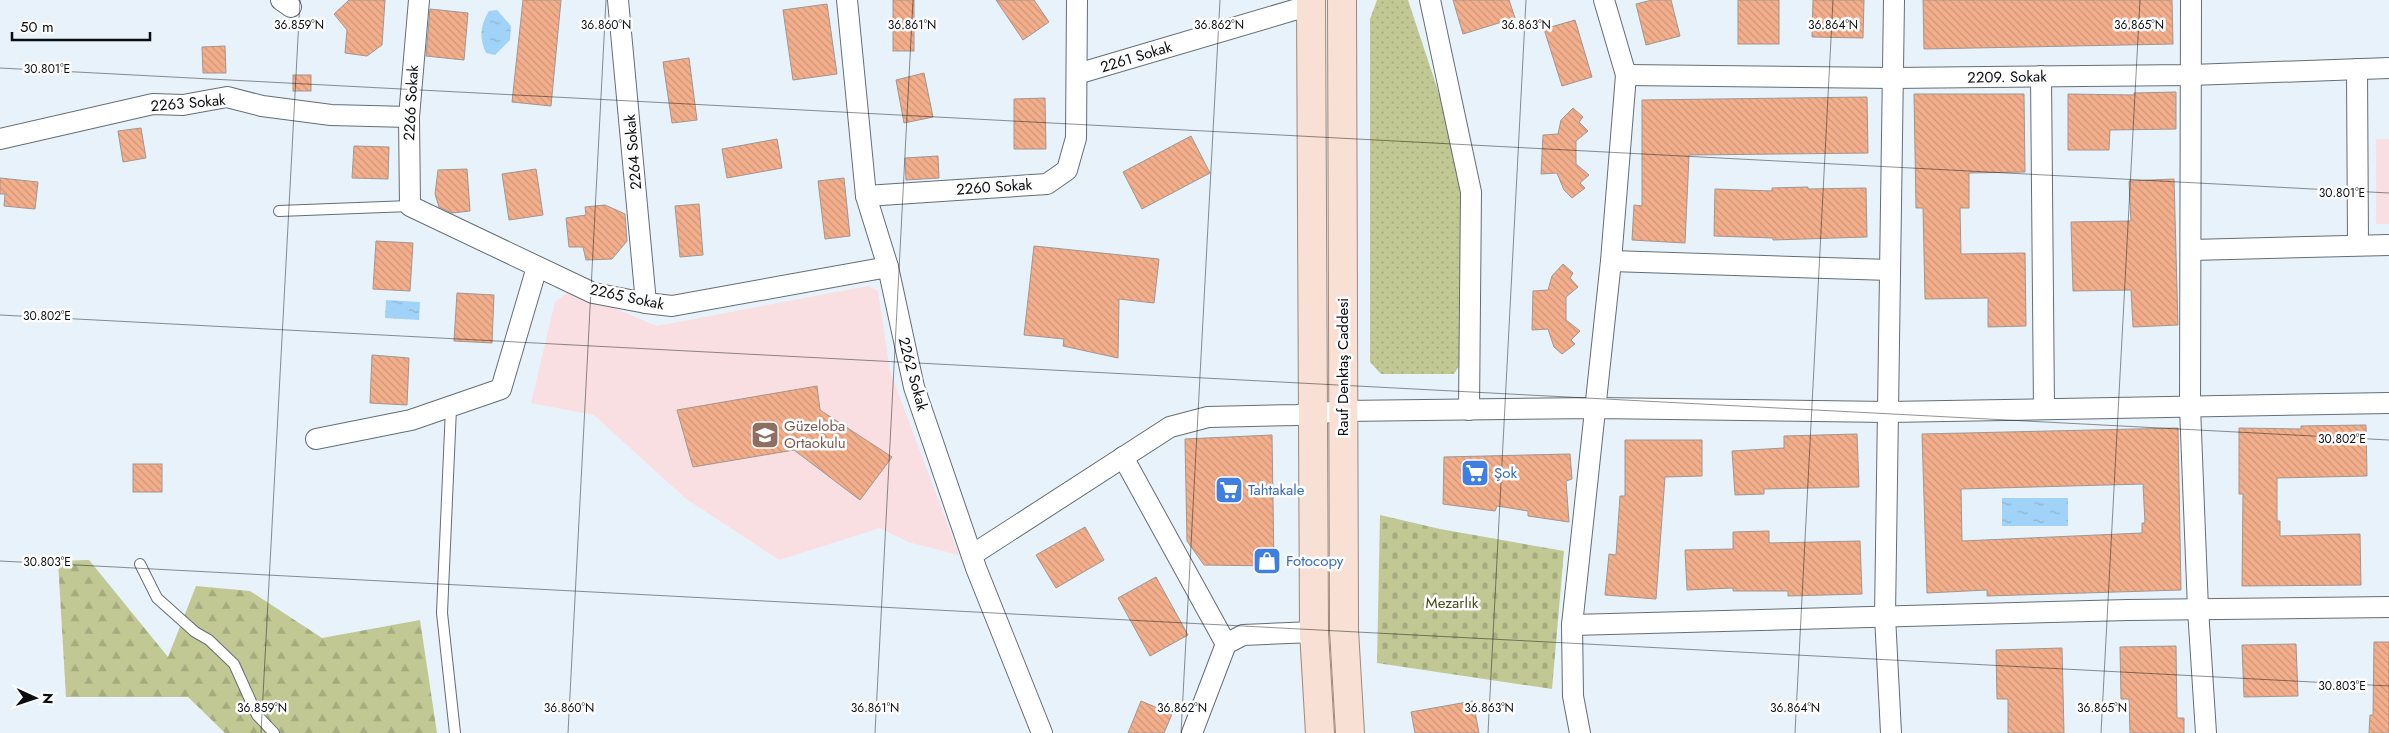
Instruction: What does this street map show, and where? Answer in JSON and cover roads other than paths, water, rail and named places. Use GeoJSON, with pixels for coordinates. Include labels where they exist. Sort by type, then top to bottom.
{"type":"FeatureCollection","features":[{"type":"Feature","properties":{"kind":"main road","name":"Rauf Denktaş Caddesi"},"geometry":{"type":"LineString","coordinates":[[1342,0],[1344,630],[1350,733]]}},
{"type":"Feature","properties":{"kind":"main road","name":"Rauf Denktaş Caddesi"},"geometry":{"type":"LineString","coordinates":[[1311,2],[1314,632],[1320,733]]}},
{"type":"Feature","properties":{"kind":"street","name":"2266 Sokak"},"geometry":{"type":"LineString","coordinates":[[410,206],[408,117],[419,0]]}},
{"type":"Feature","properties":{"kind":"street","name":"2264 Sokak"},"geometry":{"type":"LineString","coordinates":[[618,0],[646,303]]}},
{"type":"Feature","properties":{"kind":"street","name":"2262 Sokak"},"geometry":{"type":"LineString","coordinates":[[847,0],[866,196],[888,267],[914,387],[972,555],[1042,733]]}},
{"type":"Feature","properties":{"kind":"street","name":"2260 Sokak"},"geometry":{"type":"LineString","coordinates":[[866,196],[1047,184],[1067,170],[1076,138],[1078,0]]}},
{"type":"Feature","properties":{"kind":"street"},"geometry":{"type":"LineString","coordinates":[[1430,0],[1471,192],[1469,410]]}},
{"type":"Feature","properties":{"kind":"street"},"geometry":{"type":"LineString","coordinates":[[1580,733],[1573,696],[1572,625],[1611,261],[1626,75],[1604,0]]}},
{"type":"Feature","properties":{"kind":"street"},"geometry":{"type":"LineString","coordinates":[[1891,733],[1885,616],[1894,0]]}},
{"type":"Feature","properties":{"kind":"street"},"geometry":{"type":"LineString","coordinates":[[2191,0],[2190,407],[2198,609],[2206,733]]}},
{"type":"Feature","properties":{"kind":"street","name":"2261 Sokak"},"geometry":{"type":"LineString","coordinates":[[1077,74],[1311,2]]}},
{"type":"Feature","properties":{"kind":"street","name":"2209. Sokak"},"geometry":{"type":"LineString","coordinates":[[1626,75],[1893,78],[2191,75],[2389,68]]}},
{"type":"Feature","properties":{"kind":"street"},"geometry":{"type":"LineString","coordinates":[[2357,69],[2358,245]]}},
{"type":"Feature","properties":{"kind":"street"},"geometry":{"type":"LineString","coordinates":[[2041,76],[2044,409]]}},
{"type":"Feature","properties":{"kind":"street","name":"2263 Sokak"},"geometry":{"type":"LineString","coordinates":[[0,139],[153,104],[183,105],[227,97],[262,106],[331,115],[408,117]]}},
{"type":"Feature","properties":{"kind":"street","name":"2265 Sokak"},"geometry":{"type":"LineString","coordinates":[[410,206],[593,293],[646,303],[672,306],[888,267]]}},
{"type":"Feature","properties":{"kind":"street"},"geometry":{"type":"LineString","coordinates":[[2191,250],[2389,245]]}},
{"type":"Feature","properties":{"kind":"street"},"geometry":{"type":"LineString","coordinates":[[1611,261],[1890,270]]}},
{"type":"Feature","properties":{"kind":"street"},"geometry":{"type":"LineString","coordinates":[[316,439],[411,420],[451,408],[501,389],[537,266]]}},
{"type":"Feature","properties":{"kind":"street"},"geometry":{"type":"LineString","coordinates":[[972,555],[1170,427],[1208,417],[1343,411],[1596,408],[1888,412],[2389,403]]}},
{"type":"Feature","properties":{"kind":"street"},"geometry":{"type":"LineString","coordinates":[[1123,457],[1226,644]]}},
{"type":"Feature","properties":{"kind":"street"},"geometry":{"type":"LineString","coordinates":[[1572,625],[2198,609],[2389,607]]}},
{"type":"Feature","properties":{"kind":"street"},"geometry":{"type":"LineString","coordinates":[[1192,733],[1226,644],[1243,634],[1314,632]]}},
{"type":"Feature","properties":{"kind":"lane"},"geometry":{"type":"LineString","coordinates":[[279,211],[410,206]]}},
{"type":"Feature","properties":{"kind":"lane"},"geometry":{"type":"LineString","coordinates":[[451,408],[442,613],[455,733]]}},
{"type":"Feature","properties":{"kind":"lane"},"geometry":{"type":"LineString","coordinates":[[140,564],[157,598],[195,632],[209,640],[234,664],[257,715],[274,733]]}},
{"type":"Feature","properties":{"kind":"water"},"geometry":{"type":"Polygon","coordinates":[[[497,10],[511,26],[510,40],[495,55],[486,53],[481,32],[489,11],[497,10]]]}},
{"type":"Feature","properties":{"kind":"water"},"geometry":{"type":"Polygon","coordinates":[[[386,300],[420,302],[419,320],[385,318],[386,300]]]}},
{"type":"Feature","properties":{"kind":"water"},"geometry":{"type":"Polygon","coordinates":[[[2002,498],[2068,498],[2068,526],[2002,526],[2002,498]]]}},
{"type":"Feature","properties":{"kind":"place","name":"Güzeloba Ortaokulu"},"geometry":{"type":"Point","coordinates":[765,435]}},
{"type":"Feature","properties":{"kind":"place","name":"Şok"},"geometry":{"type":"Point","coordinates":[1475,473]}},
{"type":"Feature","properties":{"kind":"place","name":"Tahtakale"},"geometry":{"type":"Point","coordinates":[1229,490]}},
{"type":"Feature","properties":{"kind":"place","name":"Fotocopy"},"geometry":{"type":"Point","coordinates":[1267,561]}},
{"type":"Feature","properties":{"kind":"park label","name":"Mezarlık"},"geometry":{"type":"Point","coordinates":[1452,603]}}]}
